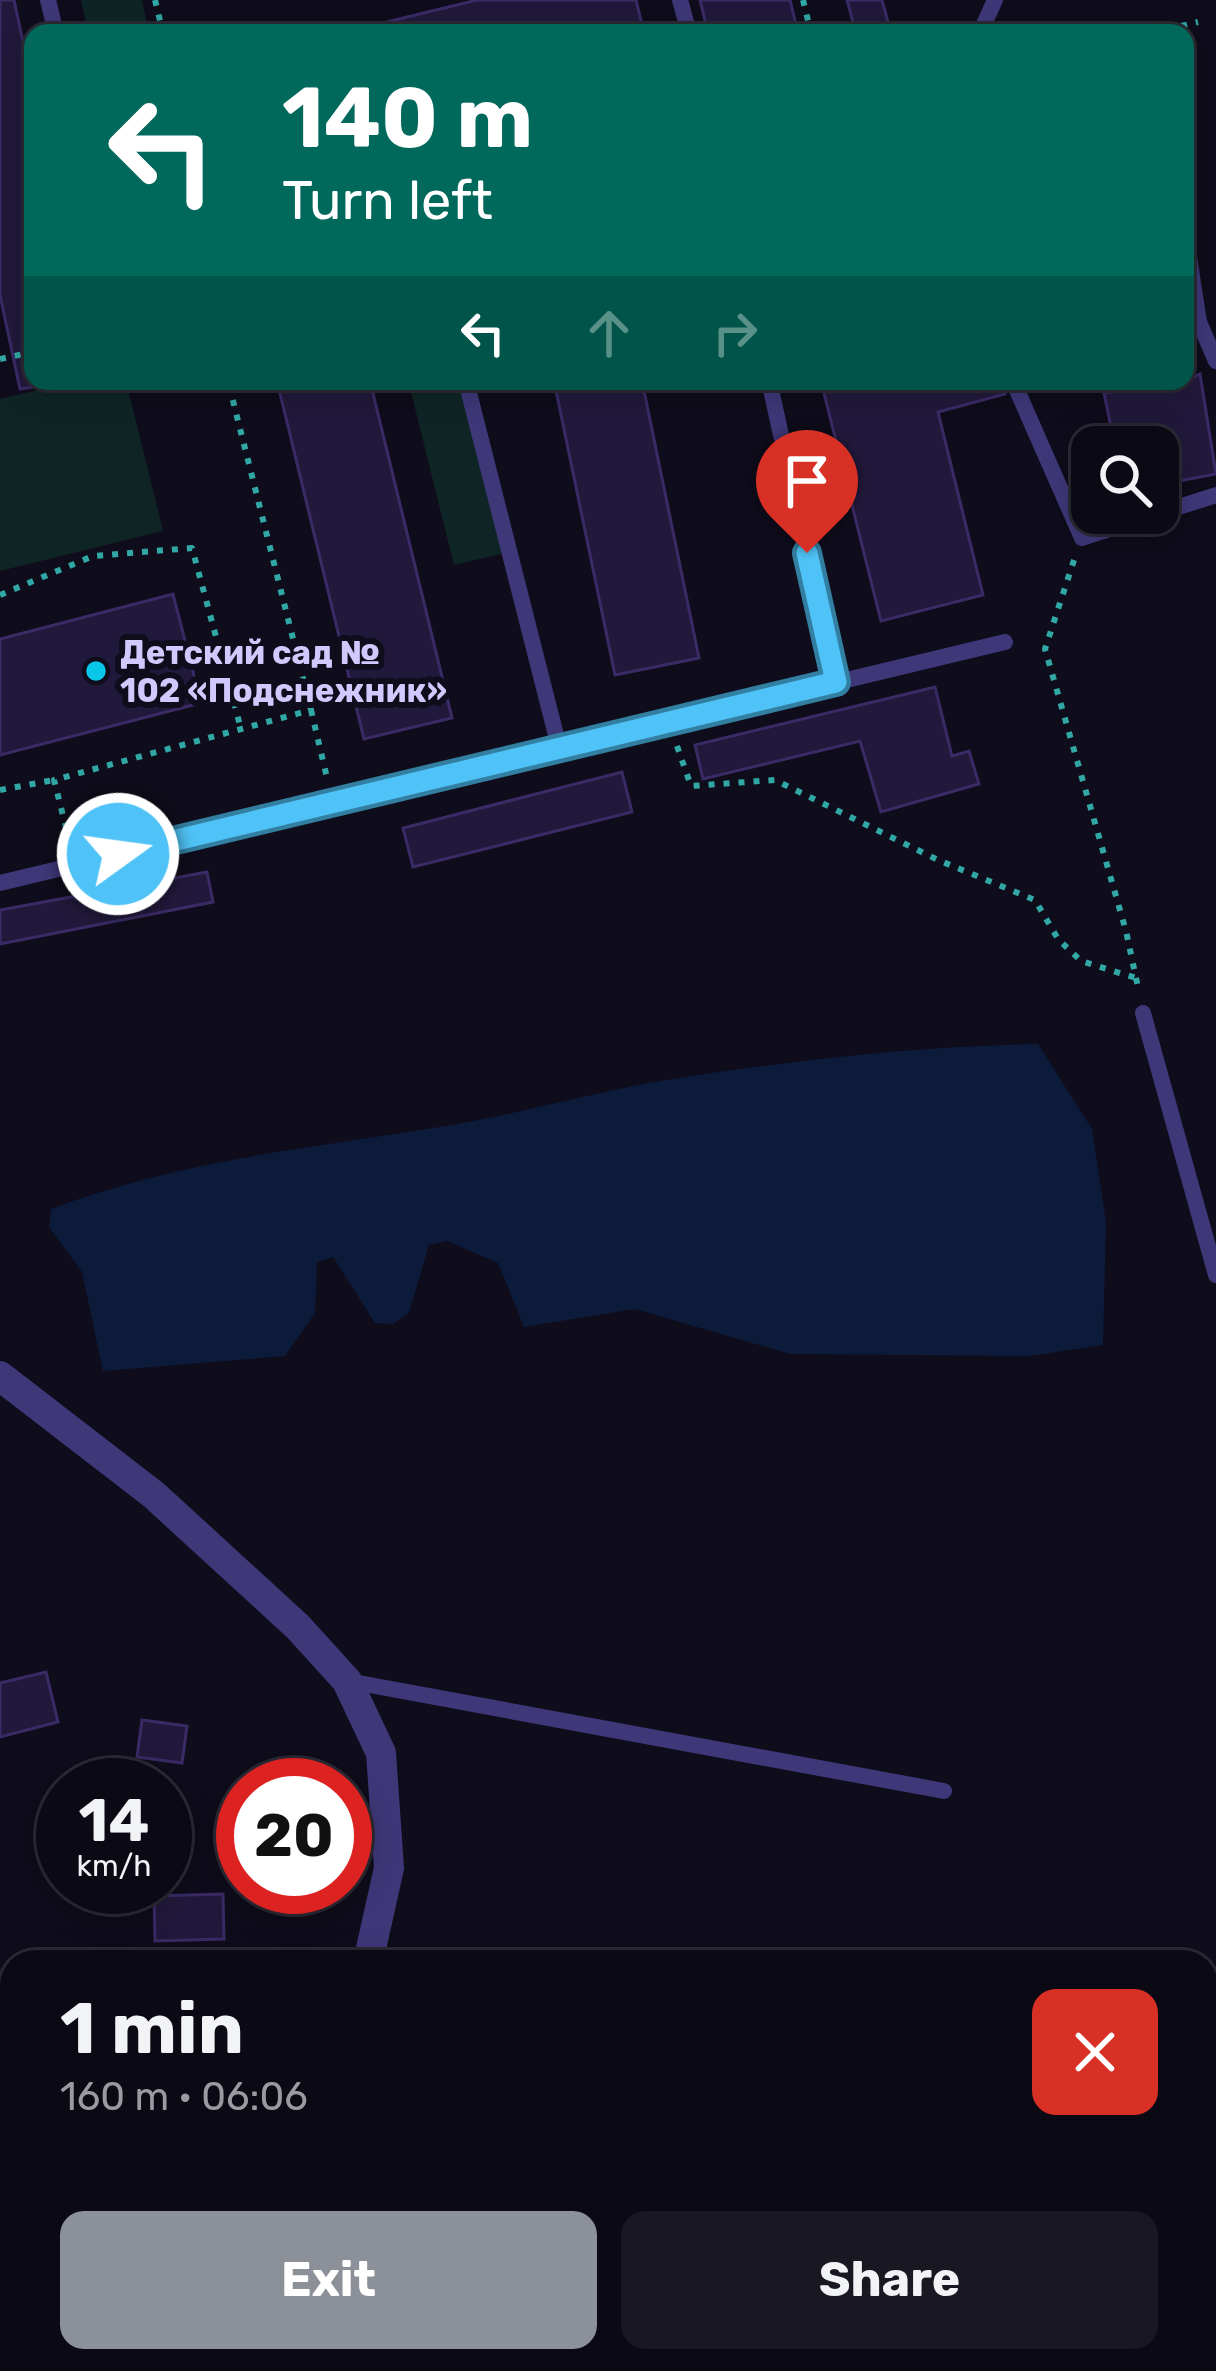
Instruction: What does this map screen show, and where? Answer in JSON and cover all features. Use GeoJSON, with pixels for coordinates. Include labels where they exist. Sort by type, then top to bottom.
{"type":"FeatureCollection","features":[{"type":"Feature","properties":{"kind":"street"},"geometry":{"type":"LineString","coordinates":[[0,1376],[154,1495],[298,1627],[347,1681],[381,1753],[389,1868],[371,1950]]}},
{"type":"Feature","properties":{"kind":"lane"},"geometry":{"type":"LineString","coordinates":[[1194,327],[1216,362]]}},
{"type":"Feature","properties":{"kind":"lane"},"geometry":{"type":"LineString","coordinates":[[468,390],[559,746]]}},
{"type":"Feature","properties":{"kind":"lane"},"geometry":{"type":"LineString","coordinates":[[771,390],[836,682]]}},
{"type":"Feature","properties":{"kind":"lane"},"geometry":{"type":"LineString","coordinates":[[1017,390],[1082,538],[1216,495]]}},
{"type":"Feature","properties":{"kind":"lane"},"geometry":{"type":"LineString","coordinates":[[0,883],[1005,643]]}},
{"type":"Feature","properties":{"kind":"lane"},"geometry":{"type":"LineString","coordinates":[[1143,1013],[1216,1275]]}},
{"type":"Feature","properties":{"kind":"lane"},"geometry":{"type":"LineString","coordinates":[[347,1681],[944,1791]]}},
{"type":"Feature","properties":{"kind":"path"},"geometry":{"type":"LineString","coordinates":[[1190,24],[1198,22]]}},
{"type":"Feature","properties":{"kind":"path"},"geometry":{"type":"LineString","coordinates":[[230,390],[333,801]]}},
{"type":"Feature","properties":{"kind":"path"},"geometry":{"type":"LineString","coordinates":[[1082,538],[1045,649],[1143,1013]]}},
{"type":"Feature","properties":{"kind":"path"},"geometry":{"type":"LineString","coordinates":[[0,595],[93,556],[192,548],[241,729]]}},
{"type":"Feature","properties":{"kind":"path"},"geometry":{"type":"LineString","coordinates":[[0,790],[54,780],[311,710]]}},
{"type":"Feature","properties":{"kind":"path"},"geometry":{"type":"LineString","coordinates":[[668,721],[691,786],[775,780],[938,860],[1035,900],[1058,939],[1081,961],[1136,978]]}},
{"type":"Feature","properties":{"kind":"path"},"geometry":{"type":"LineString","coordinates":[[54,780],[75,864]]}},
{"type":"Feature","properties":{"kind":"green space"},"geometry":{"type":"Polygon","coordinates":[[[81,0],[142,0],[147,24],[86,24],[81,0]]]}},
{"type":"Feature","properties":{"kind":"green space"},"geometry":{"type":"Polygon","coordinates":[[[38,390],[128,390],[163,531],[0,571],[0,399],[38,390]]]}},
{"type":"Feature","properties":{"kind":"green space"},"geometry":{"type":"Polygon","coordinates":[[[410,390],[464,390],[505,553],[454,565],[410,390]]]}},
{"type":"Feature","properties":{"kind":"water"},"geometry":{"type":"Polygon","coordinates":[[[1038,1044],[1092,1129],[1106,1222],[1103,1345],[1030,1356],[790,1354],[635,1309],[524,1327],[498,1263],[447,1241],[429,1245],[409,1313],[393,1324],[375,1323],[333,1257],[317,1262],[315,1313],[285,1356],[103,1371],[82,1272],[49,1227],[51,1209],[150,1178],[249,1157],[452,1125],[712,1073],[898,1051],[1038,1044]]]}},
{"type":"Feature","properties":{"kind":"building"},"geometry":{"type":"Polygon","coordinates":[[[0,0],[14,0],[24,46],[24,388],[20,389],[0,295],[0,0]]]}},
{"type":"Feature","properties":{"kind":"building"},"geometry":{"type":"Polygon","coordinates":[[[477,0],[636,0],[642,24],[387,24],[477,0]]]}},
{"type":"Feature","properties":{"kind":"building"},"geometry":{"type":"Polygon","coordinates":[[[700,0],[790,0],[796,24],[706,24],[700,0]]]}},
{"type":"Feature","properties":{"kind":"building"},"geometry":{"type":"Polygon","coordinates":[[[847,0],[882,0],[889,24],[854,24],[847,0]]]}},
{"type":"Feature","properties":{"kind":"building"},"geometry":{"type":"Polygon","coordinates":[[[1200,374],[1216,474],[1179,481],[1179,426],[1111,426],[1104,393],[1194,390],[1194,377],[1200,374]]]}},
{"type":"Feature","properties":{"kind":"building"},"geometry":{"type":"Polygon","coordinates":[[[279,390],[372,390],[452,718],[364,739],[279,390]]]}},
{"type":"Feature","properties":{"kind":"building"},"geometry":{"type":"Polygon","coordinates":[[[556,390],[644,390],[699,658],[615,675],[556,390]]]}},
{"type":"Feature","properties":{"kind":"building"},"geometry":{"type":"Polygon","coordinates":[[[823,390],[1003,390],[1005,394],[938,412],[983,595],[881,621],[823,390]]]}},
{"type":"Feature","properties":{"kind":"building","name":"Детский сад № 102 «Подснежник»"},"geometry":{"type":"Polygon","coordinates":[[[173,594],[201,703],[0,755],[0,639],[173,594]]]}},
{"type":"Feature","properties":{"kind":"building"},"geometry":{"type":"Polygon","coordinates":[[[935,687],[952,756],[969,751],[979,784],[881,812],[860,741],[703,779],[695,745],[935,687]]]}},
{"type":"Feature","properties":{"kind":"building"},"geometry":{"type":"Polygon","coordinates":[[[622,772],[632,812],[413,867],[403,828],[622,772]]]}},
{"type":"Feature","properties":{"kind":"building"},"geometry":{"type":"Polygon","coordinates":[[[207,872],[213,902],[0,944],[0,910],[207,872]]]}},
{"type":"Feature","properties":{"kind":"building"},"geometry":{"type":"Polygon","coordinates":[[[46,1672],[58,1722],[0,1737],[0,1683],[46,1672]]]}},
{"type":"Feature","properties":{"kind":"building"},"geometry":{"type":"Polygon","coordinates":[[[142,1720],[187,1726],[183,1758],[137,1757],[142,1720]]]}},
{"type":"Feature","properties":{"kind":"building"},"geometry":{"type":"Polygon","coordinates":[[[216,1894],[216,1914],[223,1914],[224,1939],[155,1941],[154,1914],[192,1914],[192,1895],[216,1894]]]}},
{"type":"Feature","properties":{"kind":"place","name":"Детский сад № 102 «Подснежник»"},"geometry":{"type":"Point","coordinates":[96,671]}},
{"type":"Feature","properties":{"kind":"route"},"geometry":{"type":"LineString","coordinates":[[118,854],[836,682],[807,553]]}}]}
